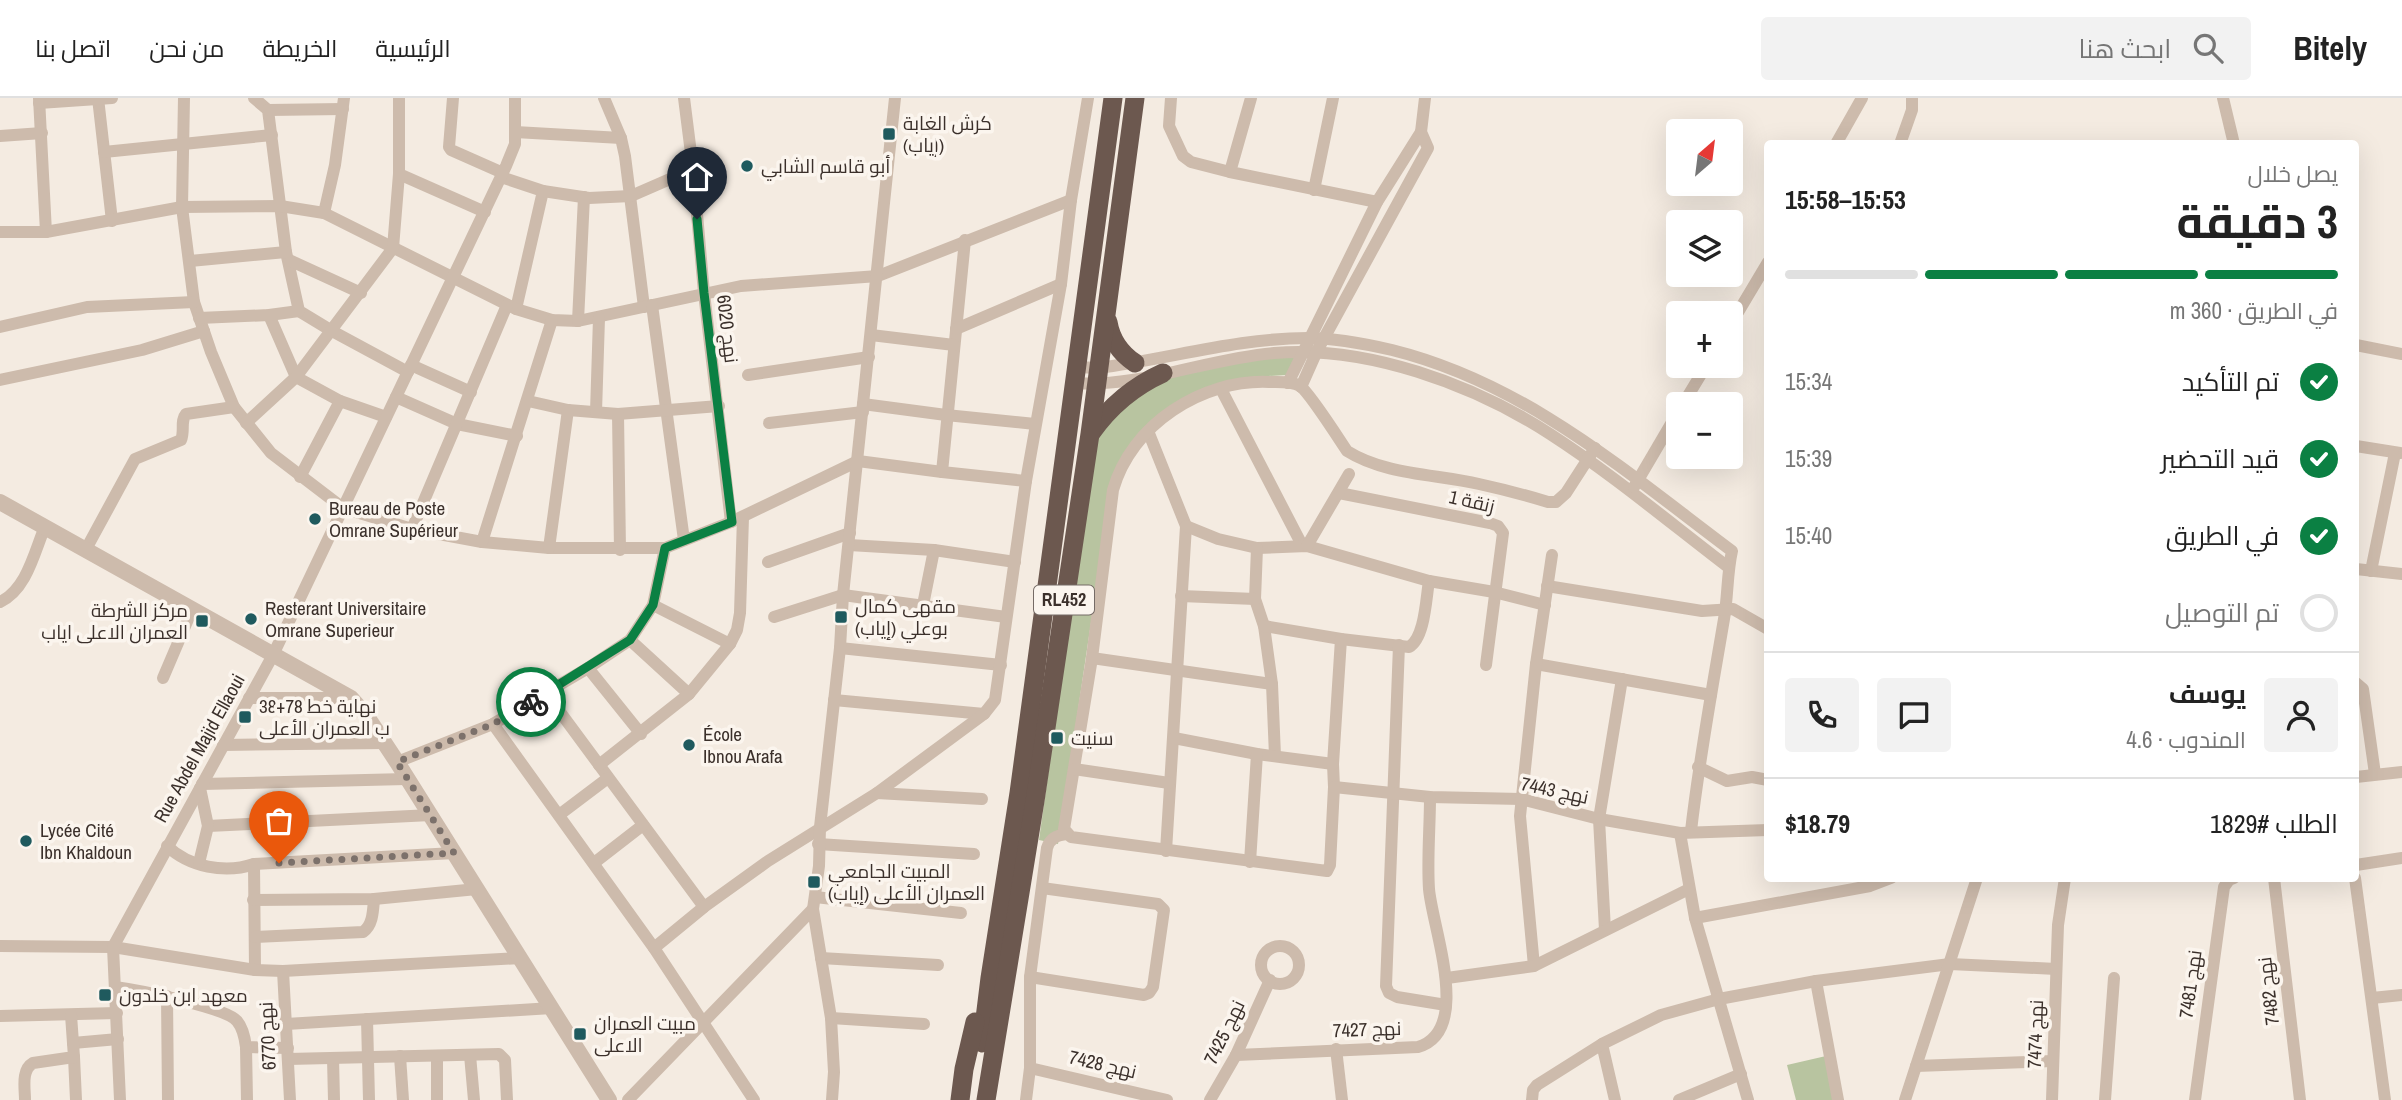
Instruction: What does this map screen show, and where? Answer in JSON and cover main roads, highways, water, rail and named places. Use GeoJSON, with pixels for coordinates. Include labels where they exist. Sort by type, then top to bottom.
{"type":"FeatureCollection","features":[{"type":"Feature","properties":{"kind":"highway","name":"RL452"},"geometry":{"type":"LineString","coordinates":[[986,1100],[1018,804],[1113,98]]}},
{"type":"Feature","properties":{"kind":"highway","name":"RL452"},"geometry":{"type":"LineString","coordinates":[[973,1100],[998,980],[1090,434],[1135,98]]}},
{"type":"Feature","properties":{"kind":"highway"},"geometry":{"type":"LineString","coordinates":[[1107,310],[1109,331],[1114,341],[1119,350],[1135,363]]}},
{"type":"Feature","properties":{"kind":"highway"},"geometry":{"type":"LineString","coordinates":[[1090,434],[1121,398],[1148,379],[1163,373]]}},
{"type":"Feature","properties":{"kind":"highway"},"geometry":{"type":"LineString","coordinates":[[960,1100],[979,1005],[998,980]]}},
{"type":"Feature","properties":{"kind":"highway"},"geometry":{"type":"LineString","coordinates":[[998,980],[1009,1015],[999,1100]]}},
{"type":"Feature","properties":{"kind":"place","name":"كرش الغابة (إياب)"},"geometry":{"type":"Point","coordinates":[889,134]}},
{"type":"Feature","properties":{"kind":"place","name":"أبو قاسم الشابي"},"geometry":{"type":"Point","coordinates":[747,166]}},
{"type":"Feature","properties":{"kind":"place","name":"Bureau de Poste Omrane Supérieur"},"geometry":{"type":"Point","coordinates":[315,519]}},
{"type":"Feature","properties":{"kind":"place","name":"مقهى كمال بوعلي (إياب)"},"geometry":{"type":"Point","coordinates":[841,617]}},
{"type":"Feature","properties":{"kind":"place","name":"Resterant Universitaire Omrane Superieur"},"geometry":{"type":"Point","coordinates":[251,619]}},
{"type":"Feature","properties":{"kind":"place","name":"مركز الشرطة العمران الاعلى اياب"},"geometry":{"type":"Point","coordinates":[202,621]}},
{"type":"Feature","properties":{"kind":"place","name":"نهاية خط 78+38 ب العمران الأعلى"},"geometry":{"type":"Point","coordinates":[245,717]}},
{"type":"Feature","properties":{"kind":"place","name":"سنيت"},"geometry":{"type":"Point","coordinates":[1057,738]}},
{"type":"Feature","properties":{"kind":"place","name":"École Ibnou Arafa"},"geometry":{"type":"Point","coordinates":[689,745]}},
{"type":"Feature","properties":{"kind":"place","name":"Lycée Cité Ibn Khaldoun"},"geometry":{"type":"Point","coordinates":[26,841]}},
{"type":"Feature","properties":{"kind":"place","name":"المبيت الجامعي العمران الأعلى (إياب)"},"geometry":{"type":"Point","coordinates":[814,882]}},
{"type":"Feature","properties":{"kind":"place","name":"معهد ابن خلدون"},"geometry":{"type":"Point","coordinates":[105,995]}},
{"type":"Feature","properties":{"kind":"place","name":"مبيت العمران الاعلى"},"geometry":{"type":"Point","coordinates":[580,1034]}}]}
